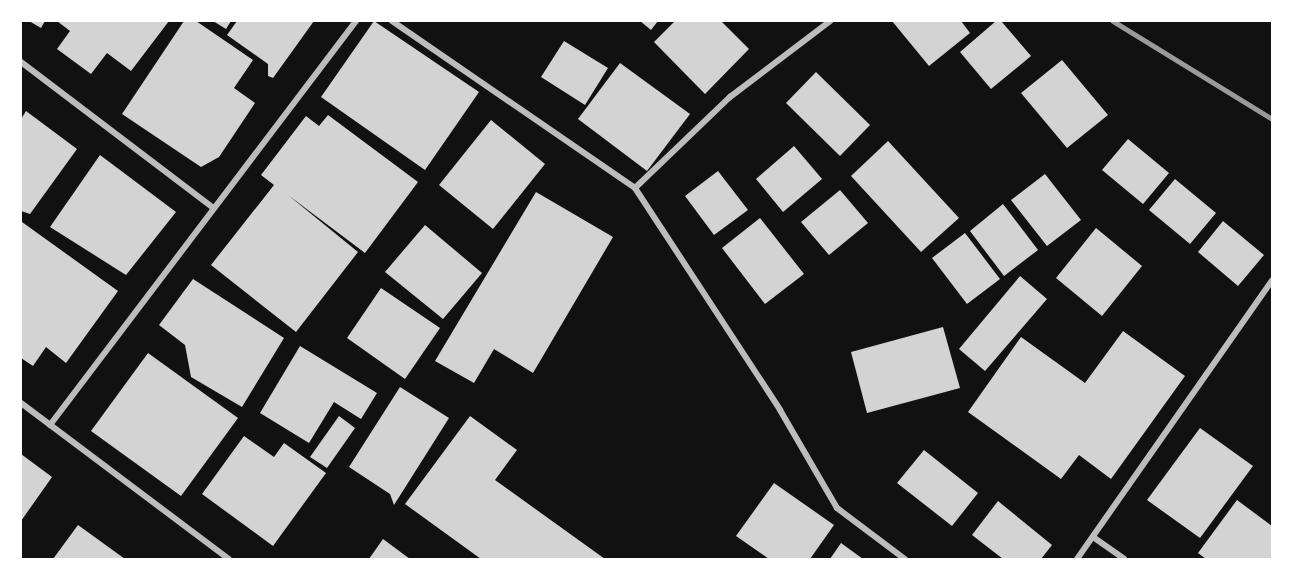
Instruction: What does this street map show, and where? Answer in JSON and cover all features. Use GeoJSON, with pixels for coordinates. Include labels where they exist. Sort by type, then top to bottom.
{"type":"FeatureCollection","features":[{"type":"Feature","properties":{"kind":"street"},"geometry":{"type":"LineString","coordinates":[[50,425],[356,21]]}},
{"type":"Feature","properties":{"kind":"street"},"geometry":{"type":"LineString","coordinates":[[392,21],[635,188],[780,410],[837,508],[905,559]]}},
{"type":"Feature","properties":{"kind":"street"},"geometry":{"type":"LineString","coordinates":[[635,188],[730,97],[830,21]]}},
{"type":"Feature","properties":{"kind":"street"},"geometry":{"type":"LineString","coordinates":[[21,62],[213,208]]}},
{"type":"Feature","properties":{"kind":"street"},"geometry":{"type":"LineString","coordinates":[[1077,559],[1272,281]]}},
{"type":"Feature","properties":{"kind":"street"},"geometry":{"type":"LineString","coordinates":[[21,403],[229,559]]}},
{"type":"Feature","properties":{"kind":"street"},"geometry":{"type":"LineString","coordinates":[[1093,537],[1124,559]]}},
{"type":"Feature","properties":{"kind":"building"},"geometry":{"type":"Polygon","coordinates":[[[29,21],[45,21],[41,28],[29,21]]]}},
{"type":"Feature","properties":{"kind":"building"},"geometry":{"type":"Polygon","coordinates":[[[57,21],[169,21],[131,71],[107,53],[91,74],[57,49],[70,31],[57,21]]]}},
{"type":"Feature","properties":{"kind":"building"},"geometry":{"type":"Polygon","coordinates":[[[184,21],[196,21],[253,60],[234,88],[255,103],[219,157],[201,167],[122,114],[184,21]]]}},
{"type":"Feature","properties":{"kind":"building"},"geometry":{"type":"Polygon","coordinates":[[[213,21],[231,21],[226,29],[213,21]]]}},
{"type":"Feature","properties":{"kind":"building"},"geometry":{"type":"Polygon","coordinates":[[[237,21],[314,21],[273,78],[268,76],[268,64],[227,35],[237,21]]]}},
{"type":"Feature","properties":{"kind":"building"},"geometry":{"type":"Polygon","coordinates":[[[374,21],[479,92],[425,170],[321,97],[374,21]]]}},
{"type":"Feature","properties":{"kind":"building"},"geometry":{"type":"Polygon","coordinates":[[[640,21],[658,21],[651,30],[640,21]]]}},
{"type":"Feature","properties":{"kind":"building"},"geometry":{"type":"Polygon","coordinates":[[[675,21],[721,21],[749,49],[705,94],[654,42],[675,21]]]}},
{"type":"Feature","properties":{"kind":"building"},"geometry":{"type":"Polygon","coordinates":[[[892,21],[961,21],[970,33],[929,66],[892,21]]]}},
{"type":"Feature","properties":{"kind":"building"},"geometry":{"type":"Polygon","coordinates":[[[996,21],[1001,21],[1031,56],[991,89],[960,52],[996,21]]]}},
{"type":"Feature","properties":{"kind":"building"},"geometry":{"type":"Polygon","coordinates":[[[564,41],[608,68],[585,105],[541,77],[564,41]]]}},
{"type":"Feature","properties":{"kind":"building"},"geometry":{"type":"Polygon","coordinates":[[[1062,60],[1108,115],[1067,148],[1021,93],[1062,60]]]}},
{"type":"Feature","properties":{"kind":"building"},"geometry":{"type":"Polygon","coordinates":[[[620,63],[690,114],[647,171],[578,119],[620,63]]]}},
{"type":"Feature","properties":{"kind":"building"},"geometry":{"type":"Polygon","coordinates":[[[816,72],[870,125],[840,156],[786,103],[816,72]]]}},
{"type":"Feature","properties":{"kind":"building"},"geometry":{"type":"Polygon","coordinates":[[[26,111],[77,149],[30,214],[21,211],[21,119],[26,111]]]}},
{"type":"Feature","properties":{"kind":"building"},"geometry":{"type":"Polygon","coordinates":[[[328,115],[418,182],[365,253],[288,195],[358,252],[296,332],[211,265],[274,185],[261,175],[306,116],[319,126],[328,115]]]}},
{"type":"Feature","properties":{"kind":"building"},"geometry":{"type":"Polygon","coordinates":[[[491,120],[545,164],[493,229],[439,185],[491,120]]]}},
{"type":"Feature","properties":{"kind":"building"},"geometry":{"type":"Polygon","coordinates":[[[1128,139],[1169,173],[1143,204],[1102,170],[1128,139]]]}},
{"type":"Feature","properties":{"kind":"building"},"geometry":{"type":"Polygon","coordinates":[[[888,141],[959,218],[921,252],[851,176],[888,141]]]}},
{"type":"Feature","properties":{"kind":"building"},"geometry":{"type":"Polygon","coordinates":[[[794,146],[822,179],[783,212],[756,179],[794,146]]]}},
{"type":"Feature","properties":{"kind":"building"},"geometry":{"type":"Polygon","coordinates":[[[100,155],[176,212],[126,275],[50,227],[100,155]]]}},
{"type":"Feature","properties":{"kind":"building"},"geometry":{"type":"Polygon","coordinates":[[[718,171],[748,210],[714,235],[685,196],[718,171]]]}},
{"type":"Feature","properties":{"kind":"building"},"geometry":{"type":"Polygon","coordinates":[[[1045,174],[1081,220],[1047,246],[1011,200],[1045,174]]]}},
{"type":"Feature","properties":{"kind":"building"},"geometry":{"type":"Polygon","coordinates":[[[1175,179],[1216,213],[1190,244],[1149,210],[1175,179]]]}},
{"type":"Feature","properties":{"kind":"building"},"geometry":{"type":"Polygon","coordinates":[[[840,190],[868,223],[829,255],[801,222],[840,190]]]}},
{"type":"Feature","properties":{"kind":"building"},"geometry":{"type":"Polygon","coordinates":[[[536,192],[613,237],[533,373],[494,349],[474,383],[435,361],[536,192]]]}},
{"type":"Feature","properties":{"kind":"building"},"geometry":{"type":"Polygon","coordinates":[[[1003,204],[1038,250],[1004,276],[970,231],[1003,204]]]}},
{"type":"Feature","properties":{"kind":"building"},"geometry":{"type":"Polygon","coordinates":[[[760,218],[804,274],[765,304],[722,248],[760,218]]]}},
{"type":"Feature","properties":{"kind":"building"},"geometry":{"type":"Polygon","coordinates":[[[1223,221],[1264,255],[1238,286],[1198,252],[1223,221]]]}},
{"type":"Feature","properties":{"kind":"building"},"geometry":{"type":"Polygon","coordinates":[[[22,222],[118,291],[66,363],[46,347],[33,366],[21,358],[22,222]]]}},
{"type":"Feature","properties":{"kind":"building"},"geometry":{"type":"Polygon","coordinates":[[[425,225],[482,273],[443,319],[385,272],[425,225]]]}},
{"type":"Feature","properties":{"kind":"building"},"geometry":{"type":"Polygon","coordinates":[[[1096,228],[1142,266],[1102,316],[1056,278],[1096,228]]]}},
{"type":"Feature","properties":{"kind":"building"},"geometry":{"type":"Polygon","coordinates":[[[965,233],[1000,279],[967,304],[932,258],[965,233]]]}},
{"type":"Feature","properties":{"kind":"building"},"geometry":{"type":"Polygon","coordinates":[[[1020,276],[1047,299],[985,371],[959,349],[1020,276]]]}},
{"type":"Feature","properties":{"kind":"building"},"geometry":{"type":"Polygon","coordinates":[[[193,279],[284,338],[242,407],[191,377],[185,345],[159,325],[193,279]]]}},
{"type":"Feature","properties":{"kind":"building"},"geometry":{"type":"Polygon","coordinates":[[[381,288],[440,328],[405,379],[347,338],[381,288]]]}},
{"type":"Feature","properties":{"kind":"building"},"geometry":{"type":"Polygon","coordinates":[[[943,327],[960,388],[867,413],[851,352],[943,327]]]}},
{"type":"Feature","properties":{"kind":"building"},"geometry":{"type":"Polygon","coordinates":[[[1123,331],[1185,376],[1111,479],[1079,455],[1061,479],[968,412],[1021,337],[1085,383],[1123,331]]]}},
{"type":"Feature","properties":{"kind":"building"},"geometry":{"type":"Polygon","coordinates":[[[300,346],[377,393],[361,419],[334,402],[309,443],[260,413],[300,346]]]}},
{"type":"Feature","properties":{"kind":"building"},"geometry":{"type":"Polygon","coordinates":[[[148,353],[238,418],[181,496],[91,431],[148,353]]]}},
{"type":"Feature","properties":{"kind":"building"},"geometry":{"type":"Polygon","coordinates":[[[400,387],[449,418],[394,505],[390,494],[349,467],[400,387]]]}},
{"type":"Feature","properties":{"kind":"building"},"geometry":{"type":"Polygon","coordinates":[[[339,416],[355,428],[327,468],[310,457],[339,416]]]}},
{"type":"Feature","properties":{"kind":"building"},"geometry":{"type":"Polygon","coordinates":[[[470,416],[517,450],[495,480],[605,559],[481,559],[405,504],[470,416]]]}},
{"type":"Feature","properties":{"kind":"building"},"geometry":{"type":"Polygon","coordinates":[[[1200,428],[1253,466],[1200,538],[1147,500],[1200,428]]]}},
{"type":"Feature","properties":{"kind":"building"},"geometry":{"type":"Polygon","coordinates":[[[244,436],[274,457],[284,443],[326,473],[273,546],[202,494],[244,436]]]}},
{"type":"Feature","properties":{"kind":"building"},"geometry":{"type":"Polygon","coordinates":[[[924,450],[978,493],[952,526],[897,483],[924,450]]]}},
{"type":"Feature","properties":{"kind":"building"},"geometry":{"type":"Polygon","coordinates":[[[21,454],[52,477],[21,521],[21,454]]]}},
{"type":"Feature","properties":{"kind":"building"},"geometry":{"type":"Polygon","coordinates":[[[774,483],[834,525],[810,559],[769,559],[736,536],[774,483]]]}},
{"type":"Feature","properties":{"kind":"building"},"geometry":{"type":"Polygon","coordinates":[[[1237,500],[1272,526],[1272,559],[1206,559],[1198,553],[1237,500]]]}},
{"type":"Feature","properties":{"kind":"building"},"geometry":{"type":"Polygon","coordinates":[[[998,501],[1052,545],[1041,559],[1003,559],[972,535],[998,501]]]}},
{"type":"Feature","properties":{"kind":"building"},"geometry":{"type":"Polygon","coordinates":[[[78,525],[125,559],[53,559],[78,525]]]}},
{"type":"Feature","properties":{"kind":"building"},"geometry":{"type":"Polygon","coordinates":[[[383,539],[410,559],[369,559],[383,539]]]}},
{"type":"Feature","properties":{"kind":"building"},"geometry":{"type":"Polygon","coordinates":[[[841,543],[863,559],[830,559],[841,543]]]}},
{"type":"Feature","properties":{"kind":"railway"},"geometry":{"type":"LineString","coordinates":[[1113,21],[1272,119]]}}]}
